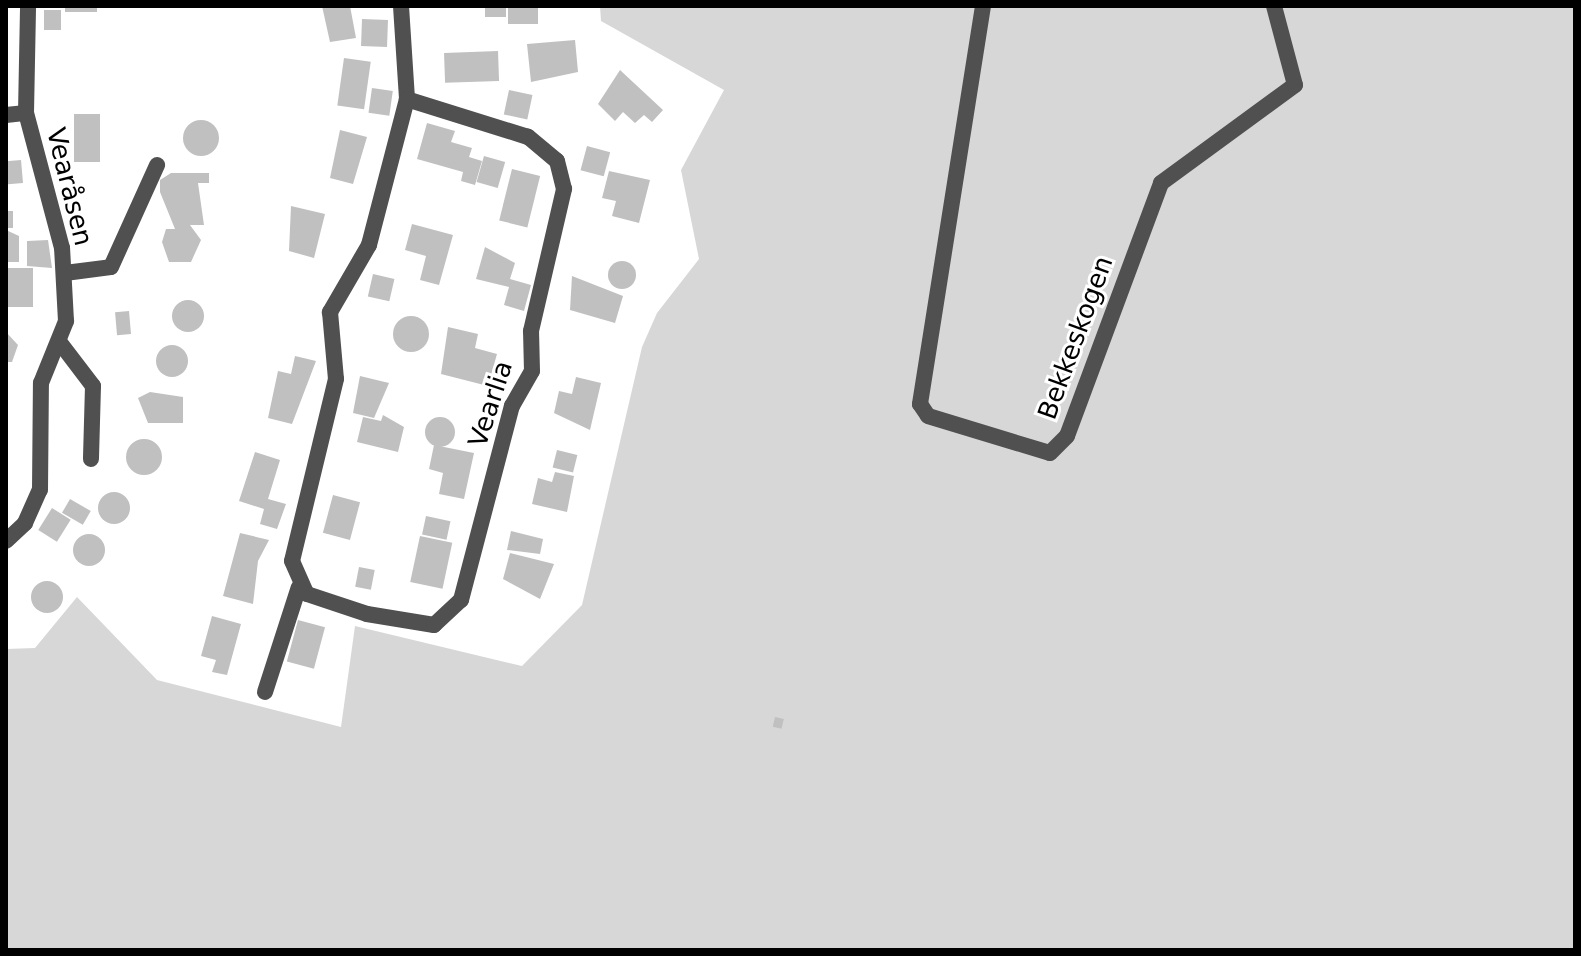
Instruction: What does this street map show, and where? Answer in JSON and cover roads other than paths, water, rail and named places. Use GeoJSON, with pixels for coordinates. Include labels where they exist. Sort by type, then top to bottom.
{"type":"FeatureCollection","features":[{"type":"Feature","properties":{"kind":"street","name":"Vearåsen"},"geometry":{"type":"LineString","coordinates":[[6,541],[25,523],[40,490],[41,383],[61,344],[65,273],[26,113],[28,6]]}},
{"type":"Feature","properties":{"kind":"street"},"geometry":{"type":"LineString","coordinates":[[265,692],[299,587],[294,548],[336,379],[330,312],[369,245],[407,99],[401,6]]}},
{"type":"Feature","properties":{"kind":"street","name":"Bekkeskogen"},"geometry":{"type":"LineString","coordinates":[[983,6],[920,404],[928,416],[1050,453],[1067,436],[1161,183],[1295,85],[1274,6]]}},
{"type":"Feature","properties":{"kind":"street","name":"Vearlia"},"geometry":{"type":"LineString","coordinates":[[299,587],[367,614],[420,625],[445,620],[466,586],[512,406],[532,371],[531,331],[564,201],[557,161],[528,137],[407,99]]}},
{"type":"Feature","properties":{"kind":"street","name":"Vearåsen"},"geometry":{"type":"LineString","coordinates":[[6,115],[26,113]]}},
{"type":"Feature","properties":{"kind":"street","name":"Vearåsen"},"geometry":{"type":"LineString","coordinates":[[65,273],[111,267],[157,165]]}},
{"type":"Feature","properties":{"kind":"street"},"geometry":{"type":"LineString","coordinates":[[61,344],[93,386],[91,459]]}}]}
